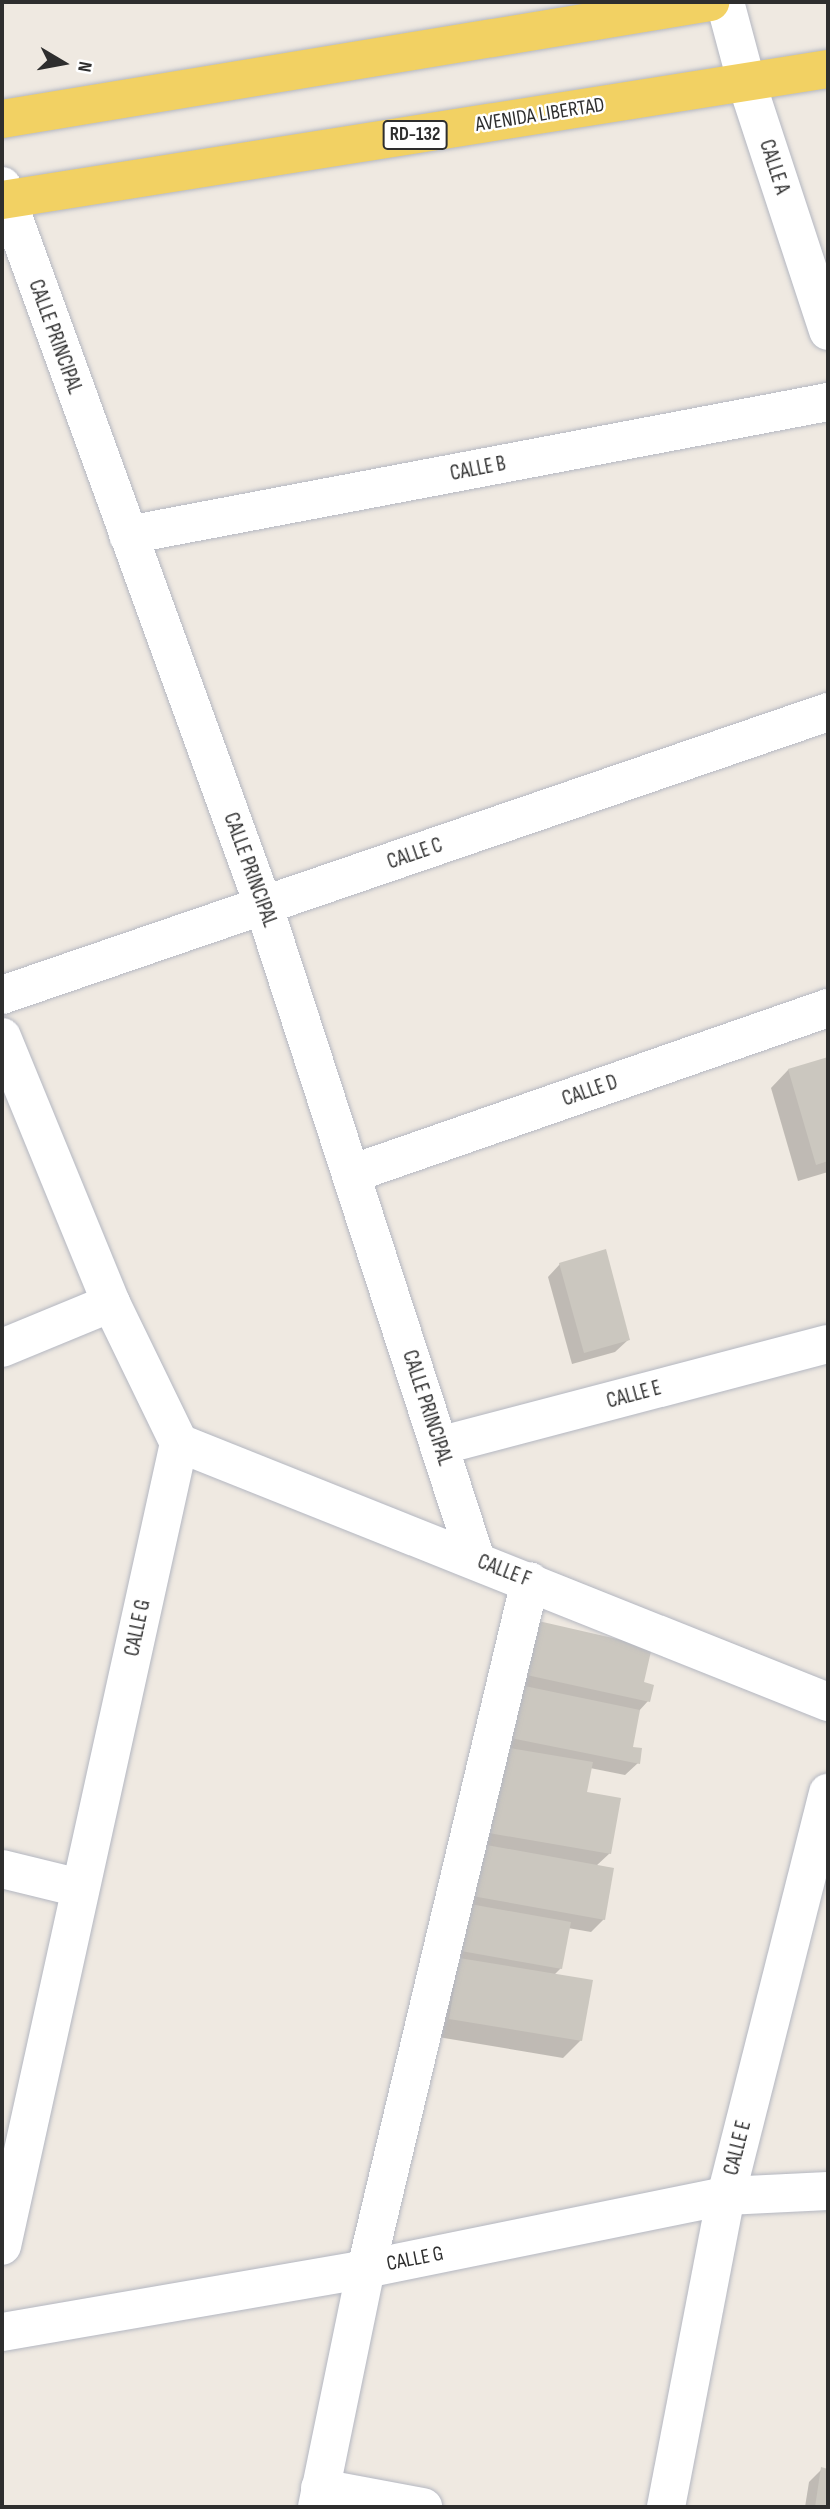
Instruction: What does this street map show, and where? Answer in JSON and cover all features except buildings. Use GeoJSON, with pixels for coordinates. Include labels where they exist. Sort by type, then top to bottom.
{"type":"FeatureCollection","features":[{"type":"Feature","properties":{"kind":"main road"},"geometry":{"type":"LineString","coordinates":[[2,119],[710,2]]}},
{"type":"Feature","properties":{"kind":"main road","name":"AVENIDA LIBERTAD"},"geometry":{"type":"LineString","coordinates":[[3,195],[747,84],[828,69]]}},
{"type":"Feature","properties":{"kind":"street","name":"CALLE A"},"geometry":{"type":"LineString","coordinates":[[725,2],[747,84],[828,331]]}},
{"type":"Feature","properties":{"kind":"street","name":"CALLE PRINCIPAL"},"geometry":{"type":"LineString","coordinates":[[3,195],[264,906],[476,1560]]}},
{"type":"Feature","properties":{"kind":"street","name":"CALLE B"},"geometry":{"type":"LineString","coordinates":[[128,535],[828,402]]}},
{"type":"Feature","properties":{"kind":"street","name":"CALLE C"},"geometry":{"type":"LineString","coordinates":[[2,995],[828,712]]}},
{"type":"Feature","properties":{"kind":"street","name":"CALLE D"},"geometry":{"type":"LineString","coordinates":[[351,1174],[828,1008]]}},
{"type":"Feature","properties":{"kind":"street"},"geometry":{"type":"LineString","coordinates":[[2,1037],[111,1303],[178,1443]]}},
{"type":"Feature","properties":{"kind":"street"},"geometry":{"type":"LineString","coordinates":[[2,1348],[111,1303]]}},
{"type":"Feature","properties":{"kind":"street","name":"CALLE E"},"geometry":{"type":"LineString","coordinates":[[439,1447],[828,1344]]}},
{"type":"Feature","properties":{"kind":"street","name":"CALLE F"},"geometry":{"type":"LineString","coordinates":[[178,1443],[828,1702]]}},
{"type":"Feature","properties":{"kind":"street","name":"CALLE G"},"geometry":{"type":"LineString","coordinates":[[2,2246],[178,1443]]}},
{"type":"Feature","properties":{"kind":"street"},"geometry":{"type":"LineString","coordinates":[[423,2507],[318,2498],[366,2269],[530,1581]]}},
{"type":"Feature","properties":{"kind":"street","name":"CALLE E"},"geometry":{"type":"LineString","coordinates":[[666,2507],[726,2196],[828,1793]]}},
{"type":"Feature","properties":{"kind":"street"},"geometry":{"type":"LineString","coordinates":[[2,1869],[80,1888]]}},
{"type":"Feature","properties":{"kind":"street","name":"CALLE G"},"geometry":{"type":"LineString","coordinates":[[2,2332],[366,2269],[726,2196],[828,2191]]}}]}
